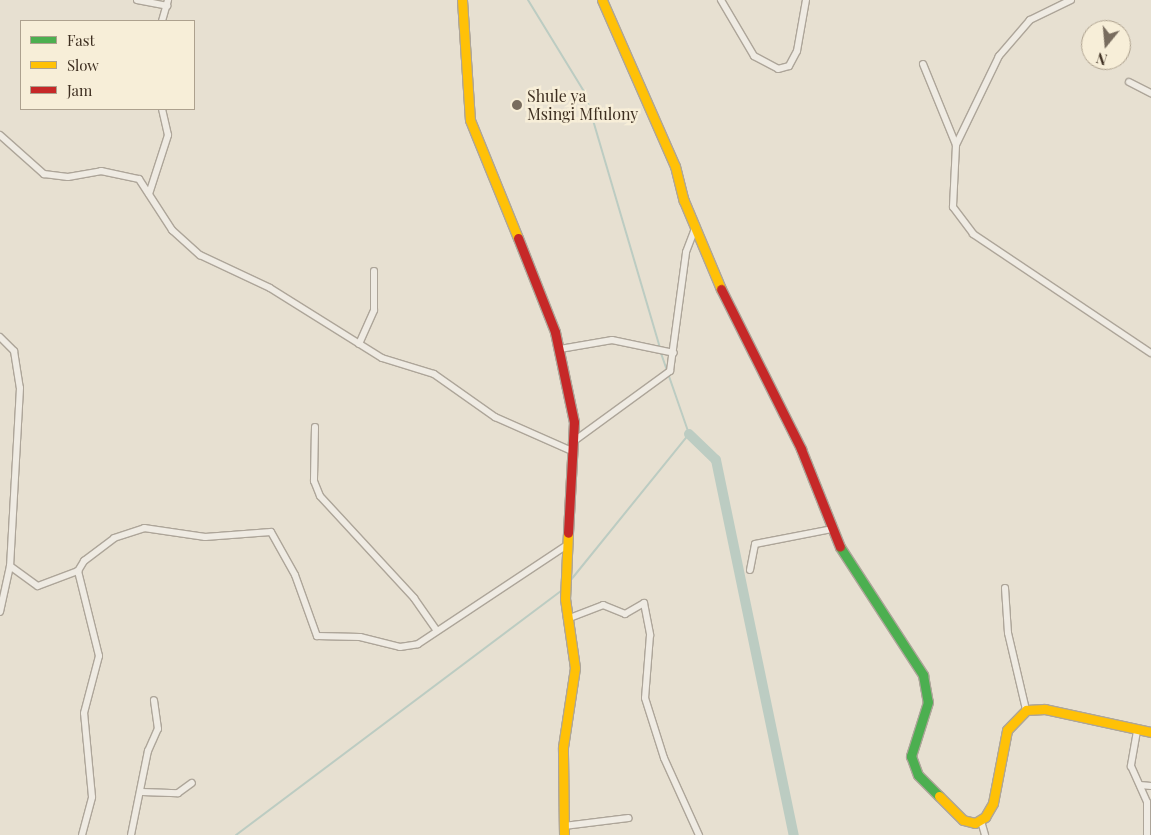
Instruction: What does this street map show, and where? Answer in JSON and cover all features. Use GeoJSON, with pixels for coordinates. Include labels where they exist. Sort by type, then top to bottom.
{"type":"FeatureCollection","features":[{"type":"Feature","properties":{"kind":"street"},"geometry":{"type":"LineString","coordinates":[[137,0],[167,3],[162,20]]}},
{"type":"Feature","properties":{"kind":"street"},"geometry":{"type":"LineString","coordinates":[[462,0],[470,120],[560,349],[574,441],[567,545],[567,619],[575,668],[563,747],[564,830],[629,818]]}},
{"type":"Feature","properties":{"kind":"street"},"geometry":{"type":"LineString","coordinates":[[602,0],[675,166],[696,226],[742,336],[801,449],[832,530],[853,572],[901,637],[925,681],[928,702],[912,750],[915,770],[963,820],[981,821]]}},
{"type":"Feature","properties":{"kind":"street"},"geometry":{"type":"LineString","coordinates":[[721,0],[754,56],[778,69],[789,66],[797,51],[806,0]]}},
{"type":"Feature","properties":{"kind":"street"},"geometry":{"type":"LineString","coordinates":[[1071,0],[1030,20],[1015,35],[987,80],[956,145],[952,197],[963,224],[1090,316],[1151,353]]}},
{"type":"Feature","properties":{"kind":"street"},"geometry":{"type":"LineString","coordinates":[[923,64],[956,145]]}},
{"type":"Feature","properties":{"kind":"street"},"geometry":{"type":"LineString","coordinates":[[1129,82],[1151,93]]}},
{"type":"Feature","properties":{"kind":"street"},"geometry":{"type":"LineString","coordinates":[[150,194],[168,135],[162,110]]}},
{"type":"Feature","properties":{"kind":"street"},"geometry":{"type":"LineString","coordinates":[[0,135],[44,174],[68,177],[100,170],[125,175],[141,181],[172,230],[193,250],[270,288],[359,344],[398,365],[434,374],[495,417],[572,451]]}},
{"type":"Feature","properties":{"kind":"street"},"geometry":{"type":"LineString","coordinates":[[574,441],[663,380],[670,372],[686,252],[696,226]]}},
{"type":"Feature","properties":{"kind":"street"},"geometry":{"type":"LineString","coordinates":[[359,344],[374,310],[374,271]]}},
{"type":"Feature","properties":{"kind":"street"},"geometry":{"type":"LineString","coordinates":[[0,337],[14,351],[20,388],[10,566],[0,612]]}},
{"type":"Feature","properties":{"kind":"street"},"geometry":{"type":"LineString","coordinates":[[560,349],[612,340],[674,353]]}},
{"type":"Feature","properties":{"kind":"street"},"geometry":{"type":"LineString","coordinates":[[315,427],[314,481],[320,496],[414,598],[437,631]]}},
{"type":"Feature","properties":{"kind":"street"},"geometry":{"type":"LineString","coordinates":[[10,566],[38,586],[78,571],[102,546],[138,529],[217,537],[266,531],[279,540],[317,636],[360,638],[408,647],[437,631],[567,545]]}},
{"type":"Feature","properties":{"kind":"street"},"geometry":{"type":"LineString","coordinates":[[750,570],[754,544],[832,530]]}},
{"type":"Feature","properties":{"kind":"street"},"geometry":{"type":"LineString","coordinates":[[78,571],[99,656],[84,713],[92,797],[82,835]]}},
{"type":"Feature","properties":{"kind":"street"},"geometry":{"type":"LineString","coordinates":[[1004,588],[1009,640],[1026,710]]}},
{"type":"Feature","properties":{"kind":"street"},"geometry":{"type":"LineString","coordinates":[[567,619],[603,605],[625,614],[644,603],[650,641],[645,698],[664,758],[699,835]]}},
{"type":"Feature","properties":{"kind":"street"},"geometry":{"type":"LineString","coordinates":[[130,835],[142,792],[148,750],[160,722],[154,700]]}},
{"type":"Feature","properties":{"kind":"street"},"geometry":{"type":"LineString","coordinates":[[985,835],[981,821],[994,797],[1007,730],[1026,710],[1054,711],[1138,731],[1151,732]]}},
{"type":"Feature","properties":{"kind":"street"},"geometry":{"type":"LineString","coordinates":[[1138,731],[1131,766],[1148,802],[1147,835]]}},
{"type":"Feature","properties":{"kind":"street"},"geometry":{"type":"LineString","coordinates":[[142,792],[178,793],[192,782]]}},
{"type":"Feature","properties":{"kind":"street"},"geometry":{"type":"LineString","coordinates":[[1140,785],[1151,786]]}},
{"type":"Feature","properties":{"kind":"waterway"},"geometry":{"type":"LineString","coordinates":[[528,0],[585,93],[660,348]]}},
{"type":"Feature","properties":{"kind":"waterway"},"geometry":{"type":"LineString","coordinates":[[570,581],[689,434],[661,353]]}},
{"type":"Feature","properties":{"kind":"waterway"},"geometry":{"type":"LineString","coordinates":[[689,434],[716,460],[794,835]]}},
{"type":"Feature","properties":{"kind":"waterway"},"geometry":{"type":"LineString","coordinates":[[236,835],[562,590]]}},
{"type":"Feature","properties":{"kind":"traffic: fast"},"geometry":{"type":"LineString","coordinates":[[840,547],[923,675],[928,702],[911,756],[918,775],[939,796]]}},
{"type":"Feature","properties":{"kind":"traffic: slow"},"geometry":{"type":"LineString","coordinates":[[462,0],[470,120],[518,238]]}},
{"type":"Feature","properties":{"kind":"traffic: slow"},"geometry":{"type":"LineString","coordinates":[[602,0],[675,166],[684,201],[721,289]]}},
{"type":"Feature","properties":{"kind":"traffic: slow"},"geometry":{"type":"LineString","coordinates":[[564,835],[563,747],[575,668],[565,599],[568,533]]}},
{"type":"Feature","properties":{"kind":"traffic: slow"},"geometry":{"type":"LineString","coordinates":[[939,796],[963,820],[975,823],[985,817],[993,803],[1007,730],[1026,710],[1045,709],[1151,732]]}},
{"type":"Feature","properties":{"kind":"traffic: jam"},"geometry":{"type":"LineString","coordinates":[[518,238],[555,332],[574,422],[568,533]]}},
{"type":"Feature","properties":{"kind":"traffic: jam"},"geometry":{"type":"LineString","coordinates":[[721,289],[801,449],[840,547]]}},
{"type":"Feature","properties":{"kind":"place","name":"Shule ya Msingi Mfulony"},"geometry":{"type":"Point","coordinates":[517,105]}}]}
